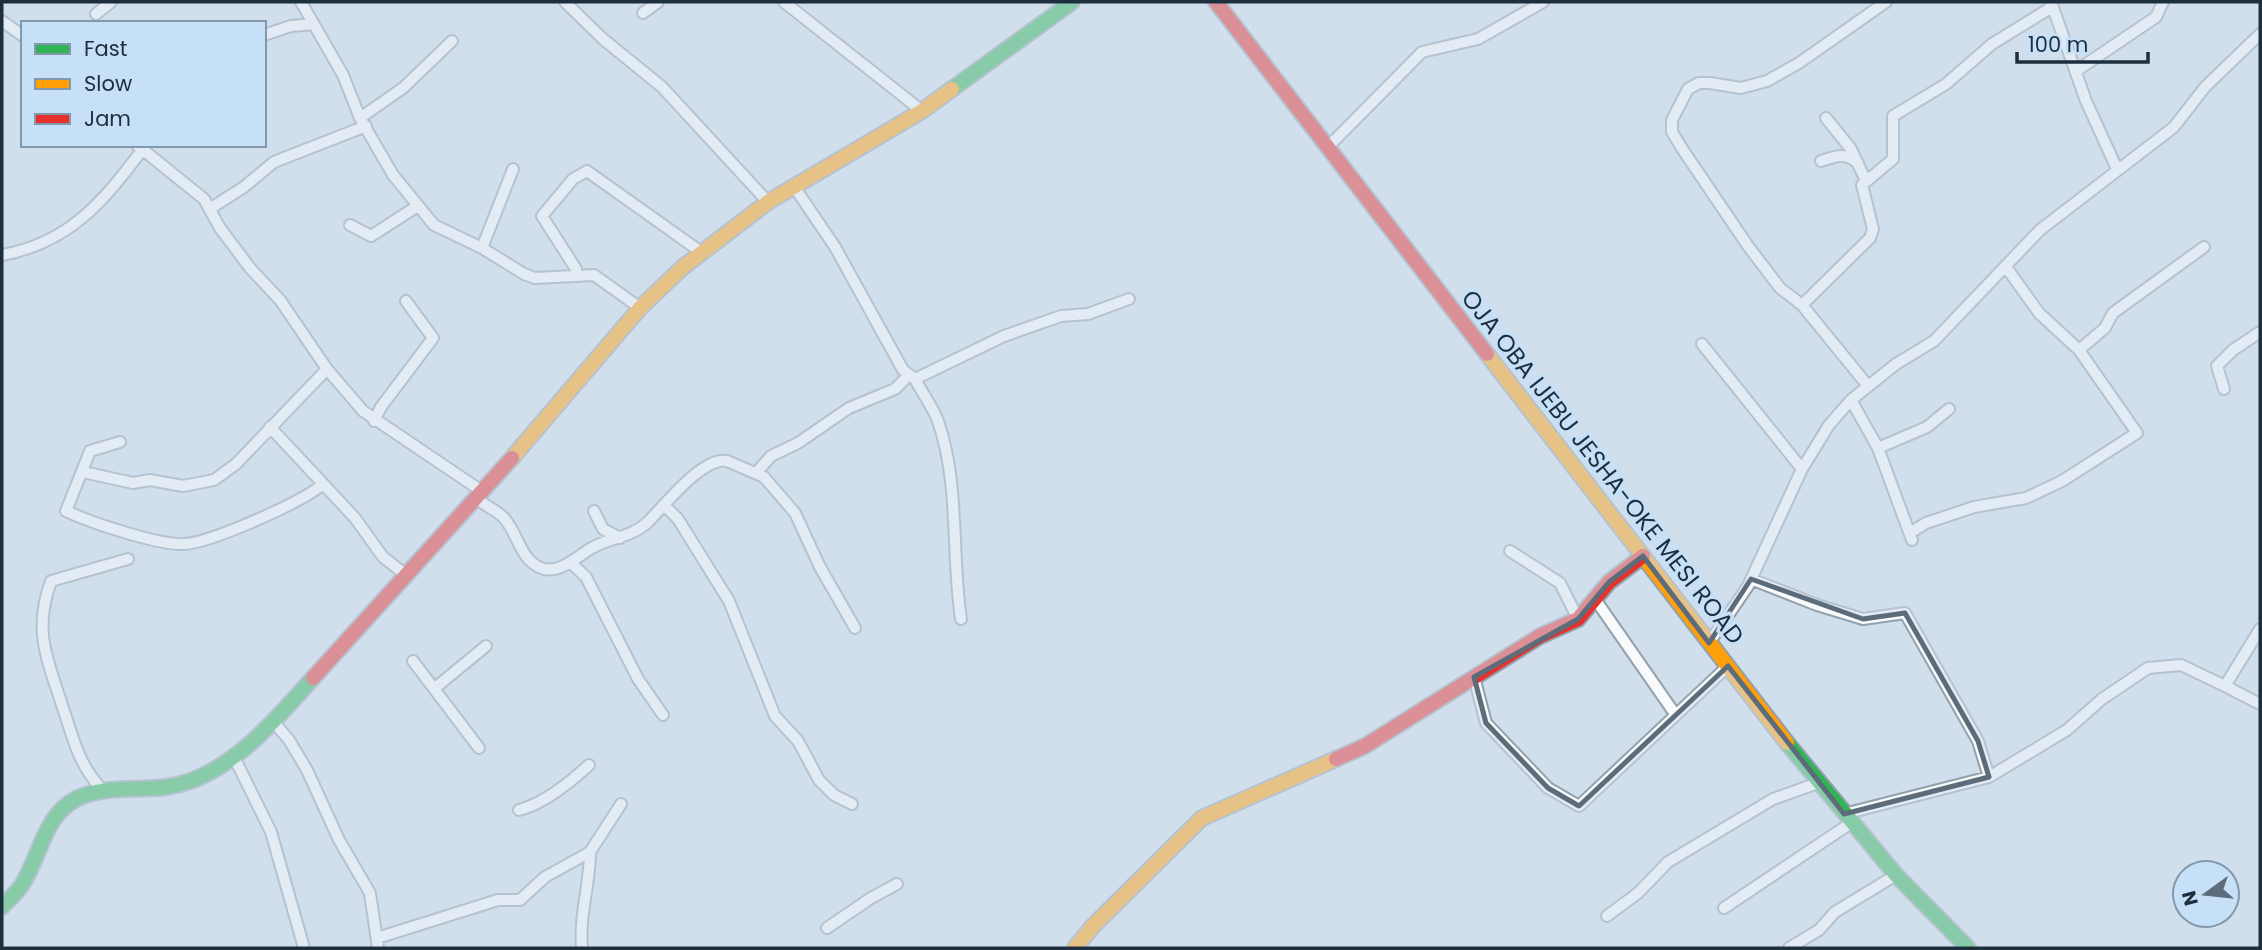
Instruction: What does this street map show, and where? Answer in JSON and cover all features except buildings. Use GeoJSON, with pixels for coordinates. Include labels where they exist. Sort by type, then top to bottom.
{"type":"FeatureCollection","features":[{"type":"Feature","properties":{"kind":"street"},"geometry":{"type":"LineString","coordinates":[[96,13],[111,2]]}},
{"type":"Feature","properties":{"kind":"street"},"geometry":{"type":"LineString","coordinates":[[301,2],[343,75],[363,122],[393,176],[433,225],[482,248],[535,278],[594,275],[640,308]]}},
{"type":"Feature","properties":{"kind":"street"},"geometry":{"type":"LineString","coordinates":[[565,2],[603,39],[662,87],[768,202]]}},
{"type":"Feature","properties":{"kind":"street"},"geometry":{"type":"LineString","coordinates":[[643,13],[658,2]]}},
{"type":"Feature","properties":{"kind":"street"},"geometry":{"type":"LineString","coordinates":[[784,2],[796,6],[922,111]]}},
{"type":"Feature","properties":{"kind":"street"},"geometry":{"type":"LineString","coordinates":[[2,907],[23,884],[51,821],[76,799],[103,791],[167,787],[198,780],[234,757],[272,720],[480,495],[640,308],[701,252],[793,185],[922,111],[1072,2]]}},
{"type":"Feature","properties":{"kind":"street","name":"OJA OBA IJEBU JESHA-OKE MESI ROAD"},"geometry":{"type":"LineString","coordinates":[[1216,2],[1818,783],[1962,947]]}},
{"type":"Feature","properties":{"kind":"street"},"geometry":{"type":"LineString","coordinates":[[1327,148],[1422,52],[1478,39],[1543,2]]}},
{"type":"Feature","properties":{"kind":"street"},"geometry":{"type":"LineString","coordinates":[[1868,386],[1802,305],[1780,288],[1742,237],[1672,132],[1672,120],[1688,89],[1699,83],[1741,88],[1766,81],[1799,63],[1886,2]]}},
{"type":"Feature","properties":{"kind":"street"},"geometry":{"type":"LineString","coordinates":[[2076,71],[2156,17],[2163,2]]}},
{"type":"Feature","properties":{"kind":"street"},"geometry":{"type":"LineString","coordinates":[[1802,305],[1870,238],[1873,229],[1861,189],[1865,179],[1893,159],[1893,117],[1946,84],[1992,44],[2052,4],[2076,71],[2118,169]]}},
{"type":"Feature","properties":{"kind":"street"},"geometry":{"type":"LineString","coordinates":[[2,21],[21,35]]}},
{"type":"Feature","properties":{"kind":"street"},"geometry":{"type":"LineString","coordinates":[[266,34],[291,26],[314,24]]}},
{"type":"Feature","properties":{"kind":"street"},"geometry":{"type":"LineString","coordinates":[[1709,643],[1751,579],[1802,469],[1829,425],[1868,386],[1896,364],[1934,341],[2040,230],[2174,127],[2205,87],[2260,34]]}},
{"type":"Feature","properties":{"kind":"street"},"geometry":{"type":"LineString","coordinates":[[211,208],[244,187],[275,162],[363,122],[452,41]]}},
{"type":"Feature","properties":{"kind":"street"},"geometry":{"type":"LineString","coordinates":[[1826,118],[1860,164],[1865,179]]}},
{"type":"Feature","properties":{"kind":"street"},"geometry":{"type":"LineString","coordinates":[[2,255],[35,246],[74,227],[112,190],[140,147],[174,178],[196,190],[211,208],[220,228],[302,328],[329,368],[374,421],[480,495],[502,516],[534,564],[547,569],[571,562],[593,547],[620,538],[645,524],[715,462],[727,461],[764,477],[795,513],[820,567],[855,628]]}},
{"type":"Feature","properties":{"kind":"street"},"geometry":{"type":"LineString","coordinates":[[1821,161],[1837,155],[1849,156],[1860,164]]}},
{"type":"Feature","properties":{"kind":"street"},"geometry":{"type":"LineString","coordinates":[[482,248],[513,169]]}},
{"type":"Feature","properties":{"kind":"street"},"geometry":{"type":"LineString","coordinates":[[576,274],[576,269],[541,216],[573,179],[587,171],[701,252]]}},
{"type":"Feature","properties":{"kind":"street"},"geometry":{"type":"LineString","coordinates":[[793,185],[835,247],[903,370],[912,377],[938,419],[954,494],[954,572],[961,618]]}},
{"type":"Feature","properties":{"kind":"street"},"geometry":{"type":"LineString","coordinates":[[351,225],[371,236],[416,207]]}},
{"type":"Feature","properties":{"kind":"street"},"geometry":{"type":"LineString","coordinates":[[2080,350],[2105,328],[2113,313],[2204,247]]}},
{"type":"Feature","properties":{"kind":"street"},"geometry":{"type":"LineString","coordinates":[[1852,400],[1878,448],[1911,536],[1926,523],[1974,507],[2026,498],[2062,481],[2137,433],[2080,350],[2039,313],[2006,267]]}},
{"type":"Feature","properties":{"kind":"street"},"geometry":{"type":"LineString","coordinates":[[258,270],[301,317],[329,368]]}},
{"type":"Feature","properties":{"kind":"street"},"geometry":{"type":"LineString","coordinates":[[756,473],[771,456],[798,443],[849,408],[895,389],[912,377],[1004,335],[1061,316],[1088,314],[1129,299]]}},
{"type":"Feature","properties":{"kind":"street"},"geometry":{"type":"LineString","coordinates":[[374,421],[381,407],[433,338],[406,301]]}},
{"type":"Feature","properties":{"kind":"street"},"geometry":{"type":"LineString","coordinates":[[2224,389],[2217,366],[2232,350],[2260,332]]}},
{"type":"Feature","properties":{"kind":"street"},"geometry":{"type":"LineString","coordinates":[[1702,344],[1802,469]]}},
{"type":"Feature","properties":{"kind":"street"},"geometry":{"type":"LineString","coordinates":[[83,472],[132,483],[150,480],[183,486],[202,485],[236,464],[329,368]]}},
{"type":"Feature","properties":{"kind":"street"},"geometry":{"type":"LineString","coordinates":[[1878,448],[1927,427],[1949,409]]}},
{"type":"Feature","properties":{"kind":"street"},"geometry":{"type":"LineString","coordinates":[[270,427],[355,518],[383,557],[406,575]]}},
{"type":"Feature","properties":{"kind":"street"},"geometry":{"type":"LineString","coordinates":[[120,442],[90,451],[66,511],[90,522],[184,544],[281,511],[322,485]]}},
{"type":"Feature","properties":{"kind":"street"},"geometry":{"type":"LineString","coordinates":[[664,505],[678,519],[729,601],[775,716],[798,741],[819,780],[834,795],[852,804]]}},
{"type":"Feature","properties":{"kind":"street"},"geometry":{"type":"LineString","coordinates":[[593,511],[603,529],[620,538]]}},
{"type":"Feature","properties":{"kind":"street"},"geometry":{"type":"LineString","coordinates":[[593,547],[603,529]]}},
{"type":"Feature","properties":{"kind":"street"},"geometry":{"type":"LineString","coordinates":[[1510,551],[1560,583],[1578,619]]}},
{"type":"Feature","properties":{"kind":"street"},"geometry":{"type":"LineString","coordinates":[[1075,948],[1086,933],[1189,827],[1213,810],[1229,802],[1246,799],[1365,746],[1540,636],[1578,619],[1609,582],[1643,556]]}},
{"type":"Feature","properties":{"kind":"street"},"geometry":{"type":"LineString","coordinates":[[103,791],[78,756],[62,704],[49,674],[42,605],[51,581],[128,559]]}},
{"type":"Feature","properties":{"kind":"street"},"geometry":{"type":"LineString","coordinates":[[571,562],[586,577],[638,679],[663,715]]}},
{"type":"Feature","properties":{"kind":"street"},"geometry":{"type":"LineString","coordinates":[[1751,579],[1817,606],[1863,619],[1905,612],[1978,741],[1989,777]]}},
{"type":"Feature","properties":{"kind":"street"},"geometry":{"type":"LineString","coordinates":[[1595,600],[1675,714]]}},
{"type":"Feature","properties":{"kind":"street"},"geometry":{"type":"LineString","coordinates":[[2225,686],[2260,629]]}},
{"type":"Feature","properties":{"kind":"street"},"geometry":{"type":"LineString","coordinates":[[435,688],[486,646]]}},
{"type":"Feature","properties":{"kind":"street"},"geometry":{"type":"LineString","coordinates":[[413,661],[479,748]]}},
{"type":"Feature","properties":{"kind":"street"},"geometry":{"type":"LineString","coordinates":[[1724,908],[1847,819],[1989,777],[2067,730],[2102,699],[2148,668],[2181,665],[2260,704]]}},
{"type":"Feature","properties":{"kind":"street"},"geometry":{"type":"LineString","coordinates":[[1474,677],[1486,723],[1548,788],[1575,805],[1582,805],[1728,666]]}},
{"type":"Feature","properties":{"kind":"street"},"geometry":{"type":"LineString","coordinates":[[272,720],[289,740],[307,770],[339,840],[370,893],[377,943],[498,900],[520,900],[545,877],[590,852]]}},
{"type":"Feature","properties":{"kind":"street"},"geometry":{"type":"LineString","coordinates":[[234,757],[271,832],[304,948]]}},
{"type":"Feature","properties":{"kind":"street"},"geometry":{"type":"LineString","coordinates":[[519,810],[531,807],[589,765]]}},
{"type":"Feature","properties":{"kind":"street"},"geometry":{"type":"LineString","coordinates":[[1607,916],[1638,893],[1668,862],[1773,799],[1818,783]]}},
{"type":"Feature","properties":{"kind":"street"},"geometry":{"type":"LineString","coordinates":[[582,948],[581,926],[585,909],[583,895],[590,852],[621,804]]}},
{"type":"Feature","properties":{"kind":"street"},"geometry":{"type":"LineString","coordinates":[[1789,948],[1819,930],[1835,912],[1896,875]]}},
{"type":"Feature","properties":{"kind":"street"},"geometry":{"type":"LineString","coordinates":[[827,928],[897,884]]}},
{"type":"Feature","properties":{"kind":"highlighted area"},"geometry":{"type":"Polygon","coordinates":[[[1643,556],[1709,643],[1751,579],[1863,619],[1905,613],[1978,741],[1989,777],[1844,814],[1728,666],[1579,806],[1548,788],[1486,723],[1474,677],[1578,619],[1609,582],[1643,556]]]}},
{"type":"Feature","properties":{"kind":"traffic: fast"},"geometry":{"type":"LineString","coordinates":[[952,89],[1072,2]]}},
{"type":"Feature","properties":{"kind":"traffic: fast"},"geometry":{"type":"LineString","coordinates":[[2,907],[21,886],[50,825],[65,806],[97,792],[166,787],[209,773],[248,746],[313,678]]}},
{"type":"Feature","properties":{"kind":"traffic: fast"},"geometry":{"type":"LineString","coordinates":[[1787,743],[1896,875],[1968,948]]}},
{"type":"Feature","properties":{"kind":"traffic: slow"},"geometry":{"type":"LineString","coordinates":[[512,458],[640,308],[683,267],[768,202],[922,111],[952,89]]}},
{"type":"Feature","properties":{"kind":"traffic: slow"},"geometry":{"type":"LineString","coordinates":[[1487,354],[1787,743]]}},
{"type":"Feature","properties":{"kind":"traffic: slow"},"geometry":{"type":"LineString","coordinates":[[1075,948],[1093,926],[1202,818],[1336,759]]}},
{"type":"Feature","properties":{"kind":"traffic: jam"},"geometry":{"type":"LineString","coordinates":[[1216,2],[1487,354]]}},
{"type":"Feature","properties":{"kind":"traffic: jam"},"geometry":{"type":"LineString","coordinates":[[313,678],[512,458]]}},
{"type":"Feature","properties":{"kind":"traffic: jam"},"geometry":{"type":"LineString","coordinates":[[1336,759],[1365,746],[1540,636],[1578,619],[1609,582],[1643,556]]}}]}
